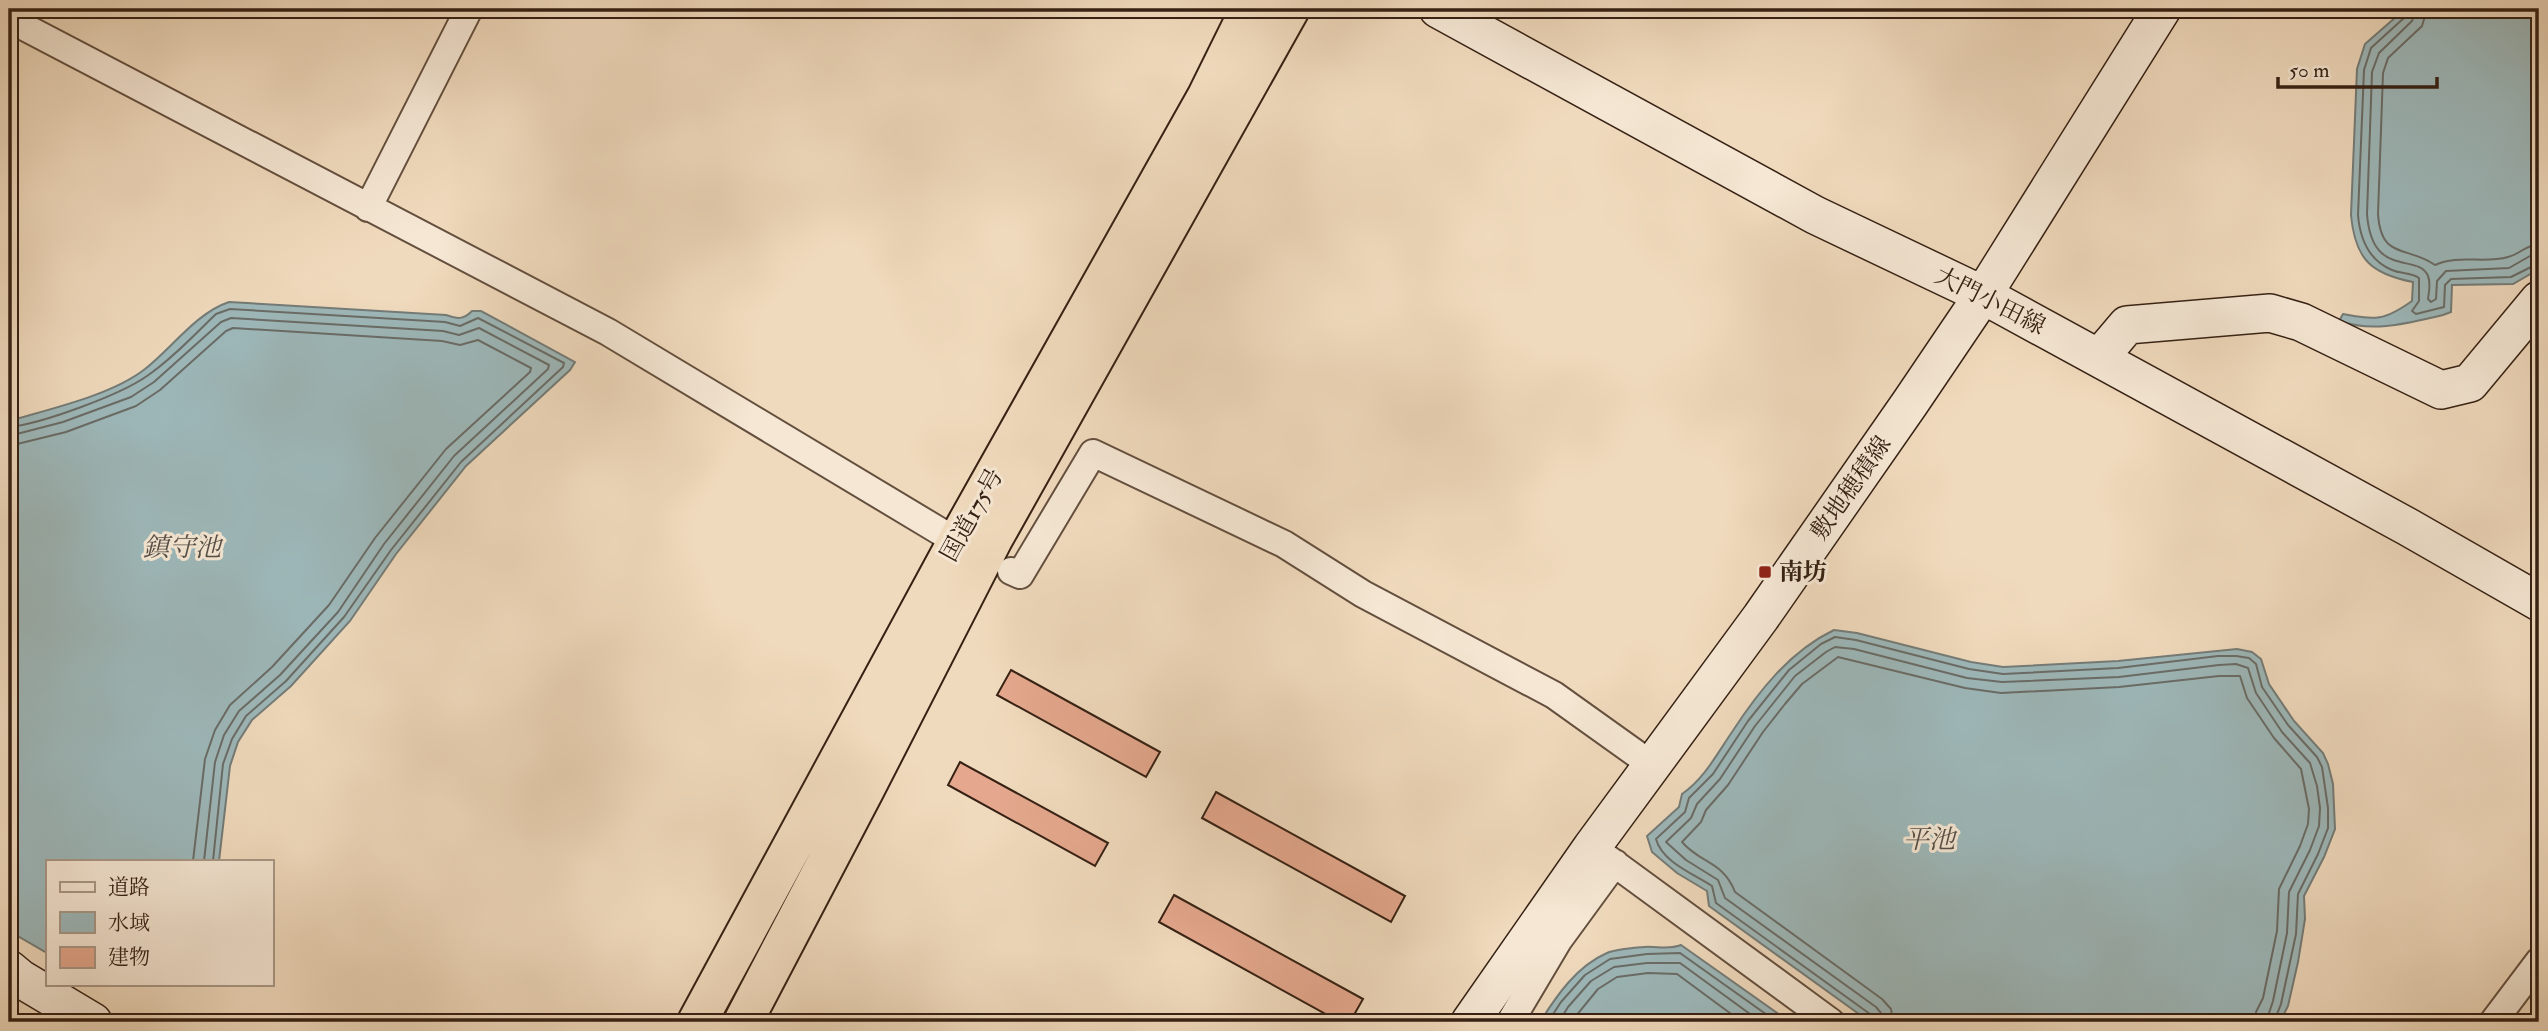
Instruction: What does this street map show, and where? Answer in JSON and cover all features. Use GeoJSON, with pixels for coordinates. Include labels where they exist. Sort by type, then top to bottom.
{"type":"FeatureCollection","features":[{"type":"Feature","properties":{"kind":"highway","name":"国道175号"},"geometry":{"type":"LineString","coordinates":[[698,1022],[966,525],[1207,96],[1250,9]]}},
{"type":"Feature","properties":{"kind":"highway","name":"国道175号"},"geometry":{"type":"LineString","coordinates":[[743,1022],[993,538],[1290,9]]}},
{"type":"Feature","properties":{"kind":"main road","name":"大門小田線"},"geometry":{"type":"LineString","coordinates":[[1437,9],[1815,215],[1983,295],[2408,527],[2539,602]]}},
{"type":"Feature","properties":{"kind":"main road","name":"敷地穂積線"},"geometry":{"type":"LineString","coordinates":[[1470,1022],[1603,855],[1652,765],[1761,617],[1983,295],[2162,9]]}},
{"type":"Feature","properties":{"kind":"main road"},"geometry":{"type":"LineString","coordinates":[[2099,358],[2127,325],[2270,313],[2301,323],[2441,390],[2470,383],[2539,300]]}},
{"type":"Feature","properties":{"kind":"main road"},"geometry":{"type":"LineString","coordinates":[[9,969],[93,1022]]}},
{"type":"Feature","properties":{"kind":"street"},"geometry":{"type":"LineString","coordinates":[[368,208],[469,9]]}},
{"type":"Feature","properties":{"kind":"street"},"geometry":{"type":"LineString","coordinates":[[9,19],[608,332],[941,532]]}},
{"type":"Feature","properties":{"kind":"street"},"geometry":{"type":"LineString","coordinates":[[1011,571],[1020,575],[1093,453],[1284,544],[1363,594],[1554,695],[1652,765]]}},
{"type":"Feature","properties":{"kind":"street"},"geometry":{"type":"LineString","coordinates":[[1510,1022],[1558,941],[1603,855],[1830,1022]]}},
{"type":"Feature","properties":{"kind":"street"},"geometry":{"type":"LineString","coordinates":[[2493,1022],[2539,961]]}},
{"type":"Feature","properties":{"kind":"water"},"geometry":{"type":"Polygon","coordinates":[[[2405,9],[2539,9],[2539,269],[2513,284],[2452,285],[2451,312],[2443,315],[2391,326],[2352,325],[2339,321],[2343,314],[2379,317],[2412,301],[2413,282],[2398,279],[2376,269],[2361,253],[2356,243],[2351,215],[2357,69],[2365,44],[2405,9]]]}},
{"type":"Feature","properties":{"kind":"water","name":"鎮守池"},"geometry":{"type":"Polygon","coordinates":[[[229,302],[446,315],[457,318],[472,311],[481,311],[575,362],[570,370],[466,466],[396,554],[350,621],[291,686],[252,720],[238,742],[230,766],[219,860],[46,860],[46,952],[9,931],[9,421],[98,394],[131,378],[155,361],[195,322],[229,302]]]}},
{"type":"Feature","properties":{"kind":"water","name":"平池"},"geometry":{"type":"Polygon","coordinates":[[[1834,630],[2003,667],[2118,661],[2237,649],[2252,652],[2261,659],[2269,684],[2294,721],[2323,753],[2333,784],[2335,829],[2304,896],[2305,919],[2298,962],[2288,1006],[2280,1022],[1870,1022],[1709,906],[1707,891],[1677,873],[1652,852],[1647,836],[1679,807],[1682,794],[1704,774],[1753,702],[1776,674],[1803,649],[1834,630]]]}},
{"type":"Feature","properties":{"kind":"water"},"geometry":{"type":"Polygon","coordinates":[[[1681,945],[1790,1022],[1540,1022],[1577,973],[1596,959],[1620,950],[1681,945]]]}},
{"type":"Feature","properties":{"kind":"building"},"geometry":{"type":"Polygon","coordinates":[[[1011,670],[1160,752],[1146,777],[997,695],[1011,670]]]}},
{"type":"Feature","properties":{"kind":"building"},"geometry":{"type":"Polygon","coordinates":[[[960,762],[1108,843],[1095,866],[948,785],[960,762]]]}},
{"type":"Feature","properties":{"kind":"building"},"geometry":{"type":"Polygon","coordinates":[[[1216,792],[1405,896],[1391,922],[1202,818],[1216,792]]]}},
{"type":"Feature","properties":{"kind":"building"},"geometry":{"type":"Polygon","coordinates":[[[1174,895],[1363,999],[1350,1022],[1340,1022],[1159,922],[1174,895]]]}},
{"type":"Feature","properties":{"kind":"place","name":"南坊"},"geometry":{"type":"Point","coordinates":[1765,572]}}]}
